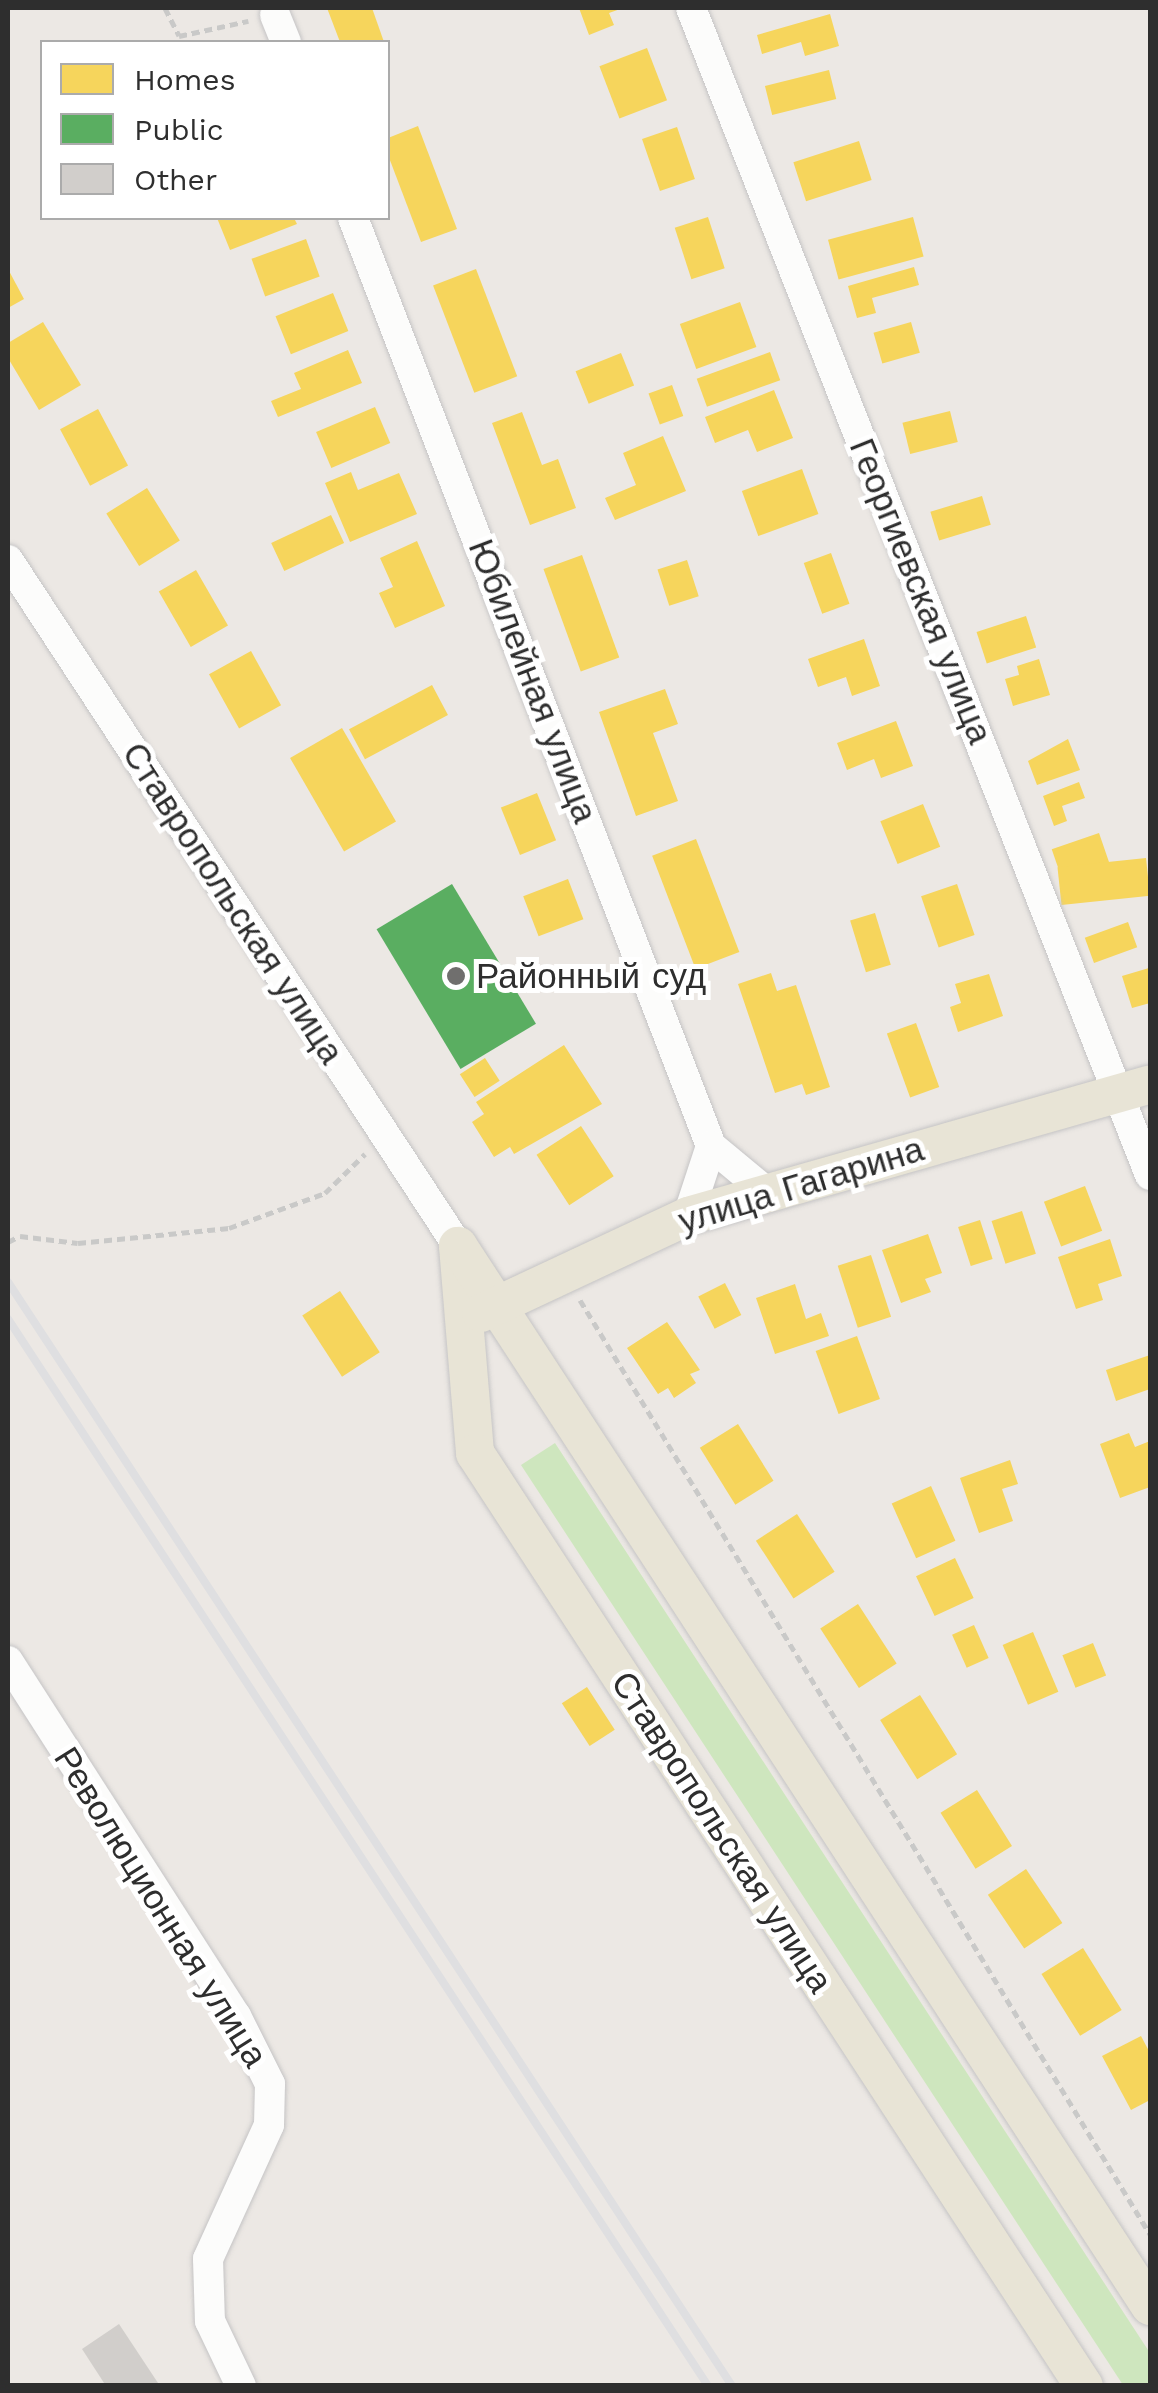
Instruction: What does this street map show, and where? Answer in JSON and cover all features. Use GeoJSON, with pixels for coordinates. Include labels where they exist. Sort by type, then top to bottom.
{"type":"FeatureCollection","features":[{"type":"Feature","properties":{"kind":"main road","name":"улица Гагарина"},"geometry":{"type":"LineString","coordinates":[[465,1321],[562,1272],[688,1216],[764,1190],[1135,1089]]}},
{"type":"Feature","properties":{"kind":"main road","name":"Ставропольская улица"},"geometry":{"type":"LineString","coordinates":[[458,1246],[500,1303],[1150,2306]]}},
{"type":"Feature","properties":{"kind":"main road","name":"Ставропольская улица"},"geometry":{"type":"LineString","coordinates":[[458,1246],[475,1453],[1084,2386]]}},
{"type":"Feature","properties":{"kind":"street","name":"Георгиевская улица"},"geometry":{"type":"LineString","coordinates":[[691,8],[1135,1089],[1150,1175]]}},
{"type":"Feature","properties":{"kind":"street","name":"Юбилейная улица"},"geometry":{"type":"LineString","coordinates":[[355,220],[711,1146],[764,1190]]}},
{"type":"Feature","properties":{"kind":"street","name":"Ставропольская улица"},"geometry":{"type":"LineString","coordinates":[[8,560],[458,1246]]}},
{"type":"Feature","properties":{"kind":"street"},"geometry":{"type":"LineString","coordinates":[[688,1216],[711,1146]]}},
{"type":"Feature","properties":{"kind":"street","name":"Революционная улица"},"geometry":{"type":"LineString","coordinates":[[8,1662],[236,2016],[270,2084],[269,2125],[208,2259],[210,2320],[241,2386]]}},
{"type":"Feature","properties":{"kind":"path"},"geometry":{"type":"LineString","coordinates":[[165,8],[179,36],[280,29]]}},
{"type":"Feature","properties":{"kind":"path"},"geometry":{"type":"LineString","coordinates":[[8,1242],[20,1236],[78,1244],[229,1228],[325,1193],[385,1135]]}},
{"type":"Feature","properties":{"kind":"path"},"geometry":{"type":"LineString","coordinates":[[562,1272],[1150,2234]]}},
{"type":"Feature","properties":{"kind":"green space"},"geometry":{"type":"Polygon","coordinates":[[[555,1443],[1150,2353],[1150,2385],[1123,2385],[521,1465],[555,1443]]]}},
{"type":"Feature","properties":{"kind":"building: Homes"},"geometry":{"type":"Polygon","coordinates":[[[327,8],[372,8],[383,40],[339,40],[327,8]]]}},
{"type":"Feature","properties":{"kind":"building: Homes"},"geometry":{"type":"Polygon","coordinates":[[[579,8],[623,8],[609,13],[614,25],[589,35],[579,8]]]}},
{"type":"Feature","properties":{"kind":"building: Homes"},"geometry":{"type":"Polygon","coordinates":[[[830,14],[839,46],[805,56],[801,42],[762,54],[757,35],[830,14]]]}},
{"type":"Feature","properties":{"kind":"building: Homes"},"geometry":{"type":"Polygon","coordinates":[[[647,48],[667,100],[619,119],[599,66],[647,48]]]}},
{"type":"Feature","properties":{"kind":"building: Homes"},"geometry":{"type":"Polygon","coordinates":[[[829,70],[836,99],[772,115],[765,86],[829,70]]]}},
{"type":"Feature","properties":{"kind":"building: Homes"},"geometry":{"type":"Polygon","coordinates":[[[418,126],[457,229],[421,242],[390,160],[390,137],[418,126]]]}},
{"type":"Feature","properties":{"kind":"building: Homes"},"geometry":{"type":"Polygon","coordinates":[[[677,127],[695,179],[660,191],[642,139],[677,127]]]}},
{"type":"Feature","properties":{"kind":"building: Homes"},"geometry":{"type":"Polygon","coordinates":[[[859,141],[872,180],[806,201],[793,162],[859,141]]]}},
{"type":"Feature","properties":{"kind":"building: Homes"},"geometry":{"type":"Polygon","coordinates":[[[708,217],[725,268],[691,279],[675,228],[708,217]]]}},
{"type":"Feature","properties":{"kind":"building: Homes"},"geometry":{"type":"Polygon","coordinates":[[[913,217],[924,257],[839,279],[828,240],[913,217]]]}},
{"type":"Feature","properties":{"kind":"building: Homes"},"geometry":{"type":"Polygon","coordinates":[[[218,220],[295,220],[297,224],[230,250],[218,220]]]}},
{"type":"Feature","properties":{"kind":"building: Homes"},"geometry":{"type":"Polygon","coordinates":[[[306,239],[320,277],[265,296],[251,259],[306,239]]]}},
{"type":"Feature","properties":{"kind":"building: Homes"},"geometry":{"type":"Polygon","coordinates":[[[914,267],[919,285],[872,298],[876,313],[857,318],[848,286],[914,267]]]}},
{"type":"Feature","properties":{"kind":"building: Homes"},"geometry":{"type":"Polygon","coordinates":[[[8,269],[24,299],[8,308],[8,269]]]}},
{"type":"Feature","properties":{"kind":"building: Homes"},"geometry":{"type":"Polygon","coordinates":[[[476,269],[517,376],[474,393],[433,285],[476,269]]]}},
{"type":"Feature","properties":{"kind":"building: Homes"},"geometry":{"type":"Polygon","coordinates":[[[333,293],[348,331],[291,354],[276,316],[333,293]]]}},
{"type":"Feature","properties":{"kind":"building: Homes"},"geometry":{"type":"Polygon","coordinates":[[[740,302],[756,347],[696,369],[680,324],[740,302]]]}},
{"type":"Feature","properties":{"kind":"building: Homes"},"geometry":{"type":"Polygon","coordinates":[[[43,322],[81,385],[39,410],[8,358],[8,343],[43,322]]]}},
{"type":"Feature","properties":{"kind":"building: Homes"},"geometry":{"type":"Polygon","coordinates":[[[911,322],[920,353],[882,364],[874,333],[911,322]]]}},
{"type":"Feature","properties":{"kind":"building: Homes"},"geometry":{"type":"Polygon","coordinates":[[[348,350],[362,383],[278,417],[271,401],[301,389],[294,373],[348,350]]]}},
{"type":"Feature","properties":{"kind":"building: Homes"},"geometry":{"type":"Polygon","coordinates":[[[770,352],[780,380],[707,407],[697,379],[770,352]]]}},
{"type":"Feature","properties":{"kind":"building: Homes"},"geometry":{"type":"Polygon","coordinates":[[[621,353],[634,385],[589,404],[576,371],[621,353]]]}},
{"type":"Feature","properties":{"kind":"building: Homes"},"geometry":{"type":"Polygon","coordinates":[[[672,385],[683,416],[660,425],[649,394],[672,385]]]}},
{"type":"Feature","properties":{"kind":"building: Homes"},"geometry":{"type":"Polygon","coordinates":[[[774,390],[793,438],[757,452],[748,430],[715,443],[705,417],[774,390]]]}},
{"type":"Feature","properties":{"kind":"building: Homes"},"geometry":{"type":"Polygon","coordinates":[[[375,407],[390,443],[331,468],[316,432],[375,407]]]}},
{"type":"Feature","properties":{"kind":"building: Homes"},"geometry":{"type":"Polygon","coordinates":[[[98,409],[128,466],[90,486],[60,429],[98,409]]]}},
{"type":"Feature","properties":{"kind":"building: Homes"},"geometry":{"type":"Polygon","coordinates":[[[950,411],[958,442],[910,454],[902,423],[950,411]]]}},
{"type":"Feature","properties":{"kind":"building: Homes"},"geometry":{"type":"Polygon","coordinates":[[[522,412],[542,465],[558,459],[576,508],[530,525],[492,423],[522,412]]]}},
{"type":"Feature","properties":{"kind":"building: Homes"},"geometry":{"type":"Polygon","coordinates":[[[663,436],[686,491],[615,520],[605,498],[636,485],[623,453],[663,436]]]}},
{"type":"Feature","properties":{"kind":"building: Homes"},"geometry":{"type":"Polygon","coordinates":[[[802,469],[818,514],[758,536],[742,491],[802,469]]]}},
{"type":"Feature","properties":{"kind":"building: Homes"},"geometry":{"type":"Polygon","coordinates":[[[351,472],[358,490],[399,473],[417,514],[350,542],[325,483],[351,472]]]}},
{"type":"Feature","properties":{"kind":"building: Homes"},"geometry":{"type":"Polygon","coordinates":[[[147,488],[180,541],[139,566],[106,513],[147,488]]]}},
{"type":"Feature","properties":{"kind":"building: Homes"},"geometry":{"type":"Polygon","coordinates":[[[982,496],[991,525],[939,540],[930,512],[982,496]]]}},
{"type":"Feature","properties":{"kind":"building: Homes"},"geometry":{"type":"Polygon","coordinates":[[[331,515],[344,543],[284,571],[271,543],[331,515]]]}},
{"type":"Feature","properties":{"kind":"building: Homes"},"geometry":{"type":"Polygon","coordinates":[[[417,541],[445,606],[395,628],[379,593],[393,587],[380,558],[417,541]]]}},
{"type":"Feature","properties":{"kind":"building: Homes"},"geometry":{"type":"Polygon","coordinates":[[[831,553],[849,604],[822,614],[804,563],[831,553]]]}},
{"type":"Feature","properties":{"kind":"building: Homes"},"geometry":{"type":"Polygon","coordinates":[[[582,555],[619,657],[581,671],[543,569],[582,555]]]}},
{"type":"Feature","properties":{"kind":"building: Homes"},"geometry":{"type":"Polygon","coordinates":[[[687,560],[699,596],[669,606],[658,570],[687,560]]]}},
{"type":"Feature","properties":{"kind":"building: Homes"},"geometry":{"type":"Polygon","coordinates":[[[196,570],[228,625],[191,647],[159,592],[196,570]]]}},
{"type":"Feature","properties":{"kind":"building: Homes"},"geometry":{"type":"Polygon","coordinates":[[[1026,616],[1036,647],[987,663],[977,632],[1026,616]]]}},
{"type":"Feature","properties":{"kind":"building: Homes"},"geometry":{"type":"Polygon","coordinates":[[[864,639],[880,686],[852,696],[846,677],[818,687],[808,659],[864,639]]]}},
{"type":"Feature","properties":{"kind":"building: Homes"},"geometry":{"type":"Polygon","coordinates":[[[251,651],[281,705],[239,728],[209,674],[251,651]]]}},
{"type":"Feature","properties":{"kind":"building: Homes"},"geometry":{"type":"Polygon","coordinates":[[[1039,659],[1050,695],[1013,706],[1005,679],[1019,675],[1017,666],[1039,659]]]}},
{"type":"Feature","properties":{"kind":"building: Homes"},"geometry":{"type":"Polygon","coordinates":[[[432,685],[448,715],[365,759],[349,729],[432,685]]]}},
{"type":"Feature","properties":{"kind":"building: Homes"},"geometry":{"type":"Polygon","coordinates":[[[665,689],[678,724],[653,733],[678,801],[636,816],[599,712],[665,689]]]}},
{"type":"Feature","properties":{"kind":"building: Homes"},"geometry":{"type":"Polygon","coordinates":[[[896,721],[913,766],[881,778],[874,759],[847,770],[837,743],[896,721]]]}},
{"type":"Feature","properties":{"kind":"building: Homes"},"geometry":{"type":"Polygon","coordinates":[[[342,728],[396,822],[344,852],[290,758],[342,728]]]}},
{"type":"Feature","properties":{"kind":"building: Homes"},"geometry":{"type":"Polygon","coordinates":[[[1068,739],[1080,770],[1037,785],[1028,761],[1068,739]]]}},
{"type":"Feature","properties":{"kind":"building: Homes"},"geometry":{"type":"Polygon","coordinates":[[[1079,782],[1085,798],[1062,806],[1067,821],[1054,826],[1043,796],[1079,782]]]}},
{"type":"Feature","properties":{"kind":"building: Homes"},"geometry":{"type":"Polygon","coordinates":[[[537,793],[556,840],[520,855],[501,808],[537,793]]]}},
{"type":"Feature","properties":{"kind":"building: Homes"},"geometry":{"type":"Polygon","coordinates":[[[923,804],[940,847],[898,864],[880,821],[923,804]]]}},
{"type":"Feature","properties":{"kind":"building: Homes"},"geometry":{"type":"Polygon","coordinates":[[[1099,833],[1109,862],[1062,879],[1052,849],[1099,833]]]}},
{"type":"Feature","properties":{"kind":"building: Homes"},"geometry":{"type":"Polygon","coordinates":[[[696,839],[739,952],[695,969],[652,856],[696,839]]]}},
{"type":"Feature","properties":{"kind":"building: Homes"},"geometry":{"type":"Polygon","coordinates":[[[1146,858],[1150,896],[1061,905],[1057,867],[1146,858]]]}},
{"type":"Feature","properties":{"kind":"building: Homes"},"geometry":{"type":"Polygon","coordinates":[[[568,879],[583,919],[539,936],[523,896],[568,879]]]}},
{"type":"Feature","properties":{"kind":"building: Homes"},"geometry":{"type":"Polygon","coordinates":[[[957,884],[975,935],[939,947],[921,896],[957,884]]]}},
{"type":"Feature","properties":{"kind":"building: Homes"},"geometry":{"type":"Polygon","coordinates":[[[875,913],[891,965],[866,972],[850,921],[875,913]]]}},
{"type":"Feature","properties":{"kind":"building: Homes"},"geometry":{"type":"Polygon","coordinates":[[[1128,922],[1137,947],[1094,963],[1085,938],[1128,922]]]}},
{"type":"Feature","properties":{"kind":"building: Homes"},"geometry":{"type":"Polygon","coordinates":[[[1149,968],[1150,1003],[1132,1008],[1122,976],[1149,968]]]}},
{"type":"Feature","properties":{"kind":"building: Homes"},"geometry":{"type":"Polygon","coordinates":[[[771,973],[777,991],[796,985],[830,1087],[806,1095],[802,1084],[775,1093],[738,984],[771,973]]]}},
{"type":"Feature","properties":{"kind":"building: Homes"},"geometry":{"type":"Polygon","coordinates":[[[989,974],[1003,1016],[958,1032],[950,1007],[961,1003],[955,984],[989,974]]]}},
{"type":"Feature","properties":{"kind":"building: Homes"},"geometry":{"type":"Polygon","coordinates":[[[916,1023],[939,1087],[910,1098],[887,1034],[916,1023]]]}},
{"type":"Feature","properties":{"kind":"building: Homes"},"geometry":{"type":"Polygon","coordinates":[[[564,1045],[602,1104],[514,1154],[510,1147],[494,1157],[472,1122],[484,1114],[476,1102],[564,1045]]]}},
{"type":"Feature","properties":{"kind":"building: Homes"},"geometry":{"type":"Polygon","coordinates":[[[485,1058],[500,1081],[475,1097],[460,1074],[485,1058]]]}},
{"type":"Feature","properties":{"kind":"building: Homes"},"geometry":{"type":"Polygon","coordinates":[[[581,1126],[614,1176],[569,1205],[537,1155],[581,1126]]]}},
{"type":"Feature","properties":{"kind":"building: Homes"},"geometry":{"type":"Polygon","coordinates":[[[1085,1186],[1102,1231],[1061,1247],[1044,1202],[1085,1186]]]}},
{"type":"Feature","properties":{"kind":"building: Homes"},"geometry":{"type":"Polygon","coordinates":[[[1022,1211],[1036,1254],[1005,1264],[992,1221],[1022,1211]]]}},
{"type":"Feature","properties":{"kind":"building: Homes"},"geometry":{"type":"Polygon","coordinates":[[[980,1220],[993,1259],[971,1266],[958,1227],[980,1220]]]}},
{"type":"Feature","properties":{"kind":"building: Homes"},"geometry":{"type":"Polygon","coordinates":[[[928,1234],[942,1273],[925,1279],[931,1292],[901,1303],[882,1250],[928,1234]]]}},
{"type":"Feature","properties":{"kind":"building: Homes"},"geometry":{"type":"Polygon","coordinates":[[[1110,1239],[1122,1276],[1098,1284],[1103,1300],[1076,1309],[1058,1257],[1110,1239]]]}},
{"type":"Feature","properties":{"kind":"building: Homes"},"geometry":{"type":"Polygon","coordinates":[[[871,1255],[891,1317],[858,1328],[838,1266],[871,1255]]]}},
{"type":"Feature","properties":{"kind":"building: Homes"},"geometry":{"type":"Polygon","coordinates":[[[725,1283],[741,1315],[715,1329],[698,1297],[725,1283]]]}},
{"type":"Feature","properties":{"kind":"building: Homes"},"geometry":{"type":"Polygon","coordinates":[[[795,1284],[806,1319],[821,1313],[829,1336],[775,1354],[756,1298],[795,1284]]]}},
{"type":"Feature","properties":{"kind":"building: Homes"},"geometry":{"type":"Polygon","coordinates":[[[340,1291],[380,1352],[342,1377],[302,1316],[340,1291]]]}},
{"type":"Feature","properties":{"kind":"building: Homes"},"geometry":{"type":"Polygon","coordinates":[[[667,1322],[700,1370],[690,1374],[696,1383],[674,1398],[668,1388],[658,1394],[627,1348],[667,1322]]]}},
{"type":"Feature","properties":{"kind":"building: Homes"},"geometry":{"type":"Polygon","coordinates":[[[857,1336],[880,1399],[839,1414],[816,1351],[857,1336]]]}},
{"type":"Feature","properties":{"kind":"building: Homes"},"geometry":{"type":"Polygon","coordinates":[[[1150,1355],[1150,1389],[1116,1401],[1106,1370],[1150,1355]]]}},
{"type":"Feature","properties":{"kind":"building: Homes"},"geometry":{"type":"Polygon","coordinates":[[[738,1424],[774,1481],[735,1505],[700,1448],[738,1424]]]}},
{"type":"Feature","properties":{"kind":"building: Homes"},"geometry":{"type":"Polygon","coordinates":[[[1129,1433],[1135,1447],[1150,1441],[1150,1487],[1120,1498],[1100,1444],[1129,1433]]]}},
{"type":"Feature","properties":{"kind":"building: Homes"},"geometry":{"type":"Polygon","coordinates":[[[1010,1460],[1018,1484],[1002,1489],[1013,1521],[979,1533],[960,1478],[1010,1460]]]}},
{"type":"Feature","properties":{"kind":"building: Homes"},"geometry":{"type":"Polygon","coordinates":[[[931,1486],[955,1541],[916,1558],[892,1503],[931,1486]]]}},
{"type":"Feature","properties":{"kind":"building: Homes"},"geometry":{"type":"Polygon","coordinates":[[[797,1514],[835,1572],[793,1599],[756,1541],[797,1514]]]}},
{"type":"Feature","properties":{"kind":"building: Homes"},"geometry":{"type":"Polygon","coordinates":[[[955,1558],[974,1598],[935,1616],[916,1576],[955,1558]]]}},
{"type":"Feature","properties":{"kind":"building: Homes"},"geometry":{"type":"Polygon","coordinates":[[[858,1604],[897,1664],[859,1688],[820,1629],[858,1604]]]}},
{"type":"Feature","properties":{"kind":"building: Homes"},"geometry":{"type":"Polygon","coordinates":[[[974,1625],[989,1658],[967,1668],[952,1635],[974,1625]]]}},
{"type":"Feature","properties":{"kind":"building: Homes"},"geometry":{"type":"Polygon","coordinates":[[[1033,1632],[1058,1692],[1028,1705],[1003,1645],[1033,1632]]]}},
{"type":"Feature","properties":{"kind":"building: Homes"},"geometry":{"type":"Polygon","coordinates":[[[1093,1643],[1106,1675],[1076,1688],[1062,1655],[1093,1643]]]}},
{"type":"Feature","properties":{"kind":"building: Homes"},"geometry":{"type":"Polygon","coordinates":[[[587,1687],[615,1730],[590,1746],[562,1703],[587,1687]]]}},
{"type":"Feature","properties":{"kind":"building: Homes"},"geometry":{"type":"Polygon","coordinates":[[[920,1695],[957,1754],[917,1779],[880,1720],[920,1695]]]}},
{"type":"Feature","properties":{"kind":"building: Homes"},"geometry":{"type":"Polygon","coordinates":[[[977,1790],[1012,1846],[976,1869],[941,1813],[977,1790]]]}},
{"type":"Feature","properties":{"kind":"building: Homes"},"geometry":{"type":"Polygon","coordinates":[[[1026,1869],[1062,1923],[1024,1949],[988,1895],[1026,1869]]]}},
{"type":"Feature","properties":{"kind":"building: Homes"},"geometry":{"type":"Polygon","coordinates":[[[1083,1948],[1122,2010],[1080,2036],[1041,1974],[1083,1948]]]}},
{"type":"Feature","properties":{"kind":"building: Homes"},"geometry":{"type":"Polygon","coordinates":[[[1141,2036],[1150,2053],[1150,2100],[1131,2110],[1102,2056],[1141,2036]]]}},
{"type":"Feature","properties":{"kind":"building: Public","name":"Районный суд"},"geometry":{"type":"Polygon","coordinates":[[[452,884],[536,1024],[461,1069],[377,929],[452,884]]]}},
{"type":"Feature","properties":{"kind":"building: Other"},"geometry":{"type":"Polygon","coordinates":[[[119,2324],[160,2386],[106,2386],[82,2349],[119,2324]]]}},
{"type":"Feature","properties":{"kind":"railway"},"geometry":{"type":"LineString","coordinates":[[8,1282],[732,2386]]}},
{"type":"Feature","properties":{"kind":"railway"},"geometry":{"type":"LineString","coordinates":[[8,1319],[708,2386]]}},
{"type":"Feature","properties":{"kind":"place","name":"Районный суд"},"geometry":{"type":"Point","coordinates":[456,976]}}]}
